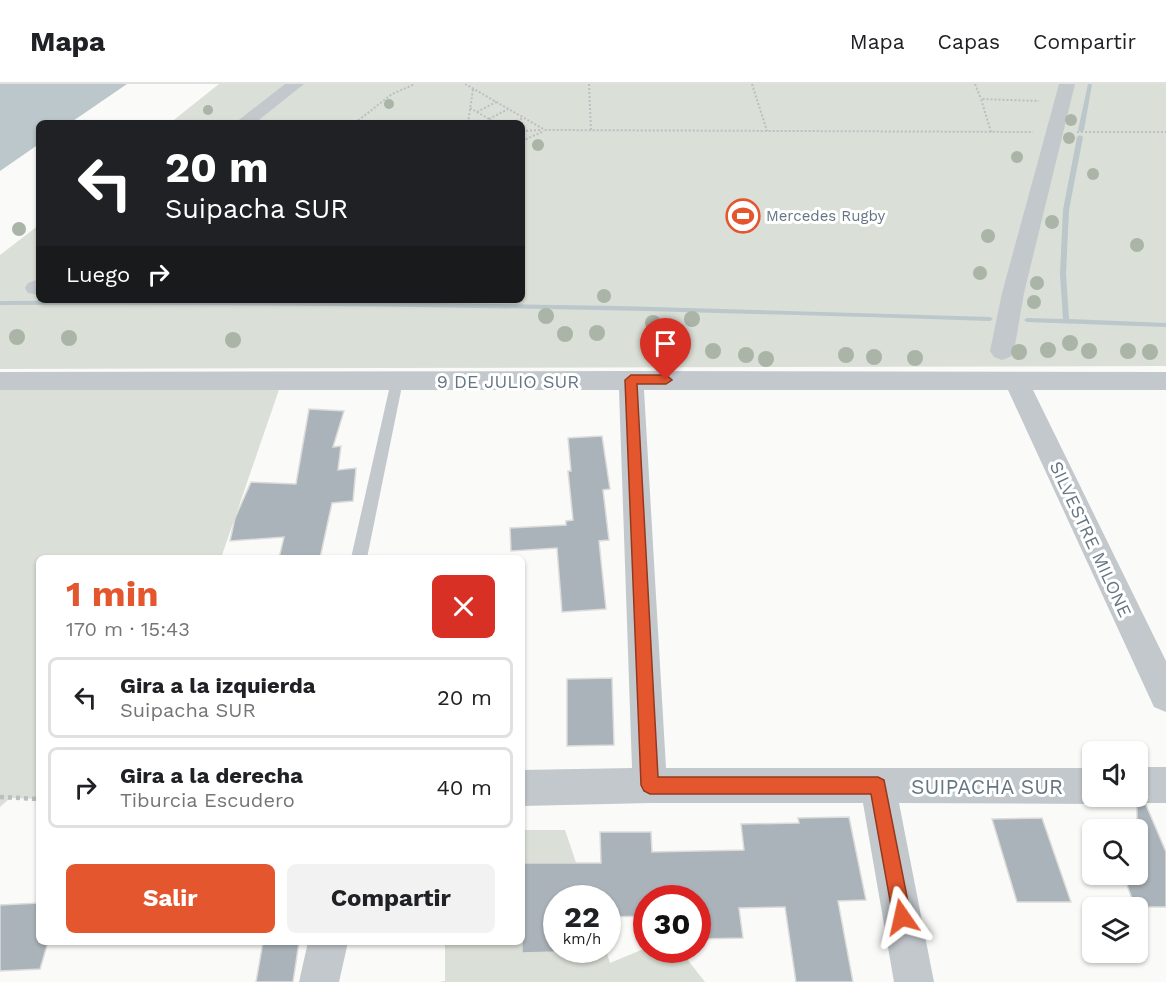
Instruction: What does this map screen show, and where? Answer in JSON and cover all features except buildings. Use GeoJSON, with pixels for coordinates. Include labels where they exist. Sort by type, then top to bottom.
{"type":"FeatureCollection","features":[{"type":"Feature","properties":{"kind":"street"},"geometry":{"type":"LineString","coordinates":[[248,120],[296,84]]}},
{"type":"Feature","properties":{"kind":"street"},"geometry":{"type":"LineString","coordinates":[[1002,351],[1013,293],[1065,93]]}},
{"type":"Feature","properties":{"kind":"street"},"geometry":{"type":"LineString","coordinates":[[631,380],[650,785]]}},
{"type":"Feature","properties":{"kind":"street","name":"9 DE JULIO SUR"},"geometry":{"type":"LineString","coordinates":[[0,381],[1016,381]]}},
{"type":"Feature","properties":{"kind":"street"},"geometry":{"type":"LineString","coordinates":[[1016,381],[1166,381]]}},
{"type":"Feature","properties":{"kind":"street","name":"SILVESTRE MILONE"},"geometry":{"type":"LineString","coordinates":[[1016,381],[1166,696]]}},
{"type":"Feature","properties":{"kind":"street","name":"SUIPACHA SUR"},"geometry":{"type":"LineString","coordinates":[[525,788],[650,785],[1082,786]]}},
{"type":"Feature","properties":{"kind":"street"},"geometry":{"type":"LineString","coordinates":[[1148,785],[1166,785]]}},
{"type":"Feature","properties":{"kind":"street"},"geometry":{"type":"LineString","coordinates":[[878,786],[914,982]]}},
{"type":"Feature","properties":{"kind":"street"},"geometry":{"type":"LineString","coordinates":[[319,982],[327,945]]}},
{"type":"Feature","properties":{"kind":"lane"},"geometry":{"type":"LineString","coordinates":[[360,555],[397,381]]}},
{"type":"Feature","properties":{"kind":"path"},"geometry":{"type":"LineString","coordinates":[[359,120],[392,94],[415,84]]}},
{"type":"Feature","properties":{"kind":"path"},"geometry":{"type":"LineString","coordinates":[[465,84],[545,130]]}},
{"type":"Feature","properties":{"kind":"path"},"geometry":{"type":"LineString","coordinates":[[589,84],[591,131]]}},
{"type":"Feature","properties":{"kind":"path"},"geometry":{"type":"LineString","coordinates":[[752,84],[767,131]]}},
{"type":"Feature","properties":{"kind":"path"},"geometry":{"type":"LineString","coordinates":[[975,84],[991,132]]}},
{"type":"Feature","properties":{"kind":"path"},"geometry":{"type":"LineString","coordinates":[[468,120],[473,89]]}},
{"type":"Feature","properties":{"kind":"path"},"geometry":{"type":"LineString","coordinates":[[981,99],[1065,93]]}},
{"type":"Feature","properties":{"kind":"path"},"geometry":{"type":"LineString","coordinates":[[477,112],[496,102]]}},
{"type":"Feature","properties":{"kind":"path"},"geometry":{"type":"LineString","coordinates":[[470,108],[489,119],[508,109]]}},
{"type":"Feature","properties":{"kind":"path"},"geometry":{"type":"LineString","coordinates":[[520,120],[524,118]]}},
{"type":"Feature","properties":{"kind":"path"},"geometry":{"type":"LineString","coordinates":[[525,140],[545,130]]}},
{"type":"Feature","properties":{"kind":"path"},"geometry":{"type":"LineString","coordinates":[[525,131],[1166,132]]}},
{"type":"Feature","properties":{"kind":"path"},"geometry":{"type":"LineString","coordinates":[[0,797],[36,799]]}},
{"type":"Feature","properties":{"kind":"shaded area"},"geometry":{"type":"Polygon","coordinates":[[[0,84],[127,84],[74,120],[36,120],[36,146],[0,171],[0,84]]]}},
{"type":"Feature","properties":{"kind":"shaded area"},"geometry":{"type":"Polygon","coordinates":[[[219,84],[1166,84],[1166,366],[0,369],[0,255],[36,227],[36,303],[525,303],[525,120],[174,120],[219,84]]]}},
{"type":"Feature","properties":{"kind":"shaded area"},"geometry":{"type":"Polygon","coordinates":[[[0,381],[282,381],[222,555],[36,555],[36,799],[10,798],[0,807],[0,381]]]}},
{"type":"Feature","properties":{"kind":"shaded area"},"geometry":{"type":"Polygon","coordinates":[[[525,830],[565,830],[584,885],[543,885],[543,963],[621,963],[621,958],[633,953],[633,963],[690,963],[705,982],[438,982],[445,981],[445,945],[525,945],[525,830]]]}},
{"type":"Feature","properties":{"kind":"waterway"},"geometry":{"type":"LineString","coordinates":[[1081,130],[1090,84]]}},
{"type":"Feature","properties":{"kind":"waterway"},"geometry":{"type":"LineString","coordinates":[[1066,321],[1063,274],[1066,210],[1080,137]]}},
{"type":"Feature","properties":{"kind":"waterway"},"geometry":{"type":"LineString","coordinates":[[0,303],[495,305],[990,319]]}},
{"type":"Feature","properties":{"kind":"waterway"},"geometry":{"type":"LineString","coordinates":[[1027,320],[1166,325]]}},
{"type":"Feature","properties":{"kind":"place","name":"Mercedes Rugby"},"geometry":{"type":"Point","coordinates":[743,216]}},
{"type":"Feature","properties":{"kind":"route"},"geometry":{"type":"LineString","coordinates":[[666,380],[631,380],[650,785],[878,786],[902,917]]}}]}
